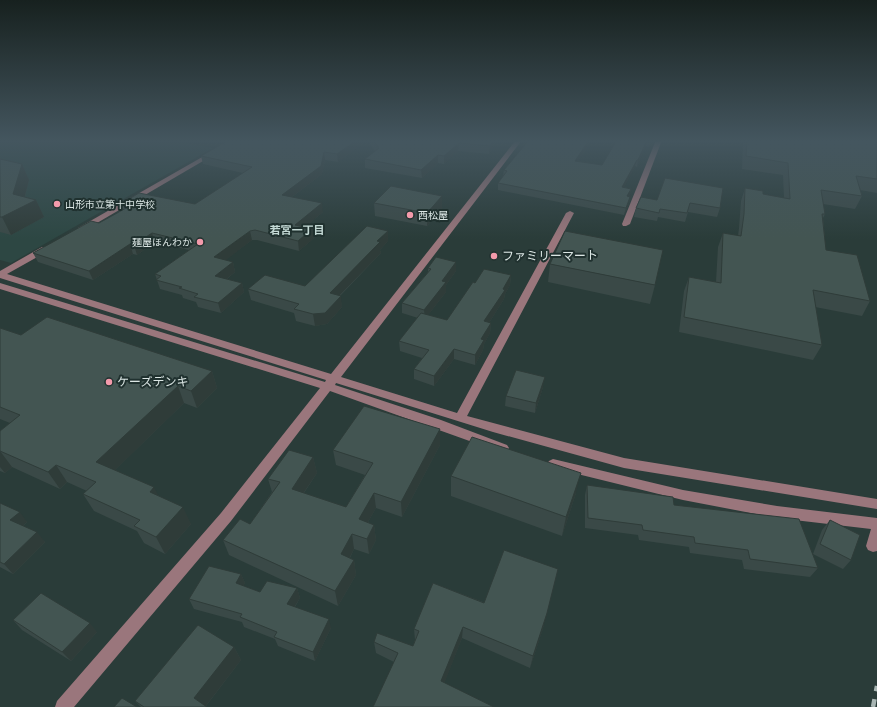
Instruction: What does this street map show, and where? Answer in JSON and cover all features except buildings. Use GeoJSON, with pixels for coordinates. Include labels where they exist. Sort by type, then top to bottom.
{"type":"FeatureCollection","features":[{"type":"Feature","properties":{"kind":"street"},"geometry":{"type":"LineString","coordinates":[[76,232],[179,173]]}},
{"type":"Feature","properties":{"kind":"street"},"geometry":{"type":"LineString","coordinates":[[63,707],[226,517],[493,173]]}},
{"type":"Feature","properties":{"kind":"street"},"geometry":{"type":"LineString","coordinates":[[626,224],[647,173]]}},
{"type":"Feature","properties":{"kind":"street"},"geometry":{"type":"LineString","coordinates":[[460,418],[570,213]]}},
{"type":"Feature","properties":{"kind":"street"},"geometry":{"type":"LineString","coordinates":[[0,275],[55,244]]}},
{"type":"Feature","properties":{"kind":"street"},"geometry":{"type":"LineString","coordinates":[[0,275],[330,382],[510,451]]}},
{"type":"Feature","properties":{"kind":"street"},"geometry":{"type":"LineString","coordinates":[[0,286],[330,382],[624,463],[877,504]]}},
{"type":"Feature","properties":{"kind":"street"},"geometry":{"type":"LineString","coordinates":[[540,460],[577,471],[683,495],[777,512],[877,524]]}},
{"type":"Feature","properties":{"kind":"street"},"geometry":{"type":"LineString","coordinates":[[873,546],[877,530]]}},
{"type":"Feature","properties":{"kind":"shaded area"},"geometry":{"type":"Polygon","coordinates":[[[0,173],[169,173],[11,263],[0,260],[0,173]]]}},
{"type":"Feature","properties":{"kind":"railway"},"geometry":{"type":"LineString","coordinates":[[873,707],[877,686]]}},
{"type":"Feature","properties":{"kind":"place","name":"山形市立第十中学校"},"geometry":{"type":"Point","coordinates":[57,204]}},
{"type":"Feature","properties":{"kind":"place","name":"西松屋"},"geometry":{"type":"Point","coordinates":[410,215]}},
{"type":"Feature","properties":{"kind":"place","name":"麺屋ほんわか"},"geometry":{"type":"Point","coordinates":[200,242]}},
{"type":"Feature","properties":{"kind":"place","name":"ファミリーマート"},"geometry":{"type":"Point","coordinates":[494,256]}},
{"type":"Feature","properties":{"kind":"place","name":"ケーズデンキ"},"geometry":{"type":"Point","coordinates":[109,382]}},
{"type":"Feature","properties":{"kind":"district","name":"若宮一丁目"},"geometry":{"type":"Point","coordinates":[297,230]}}]}
